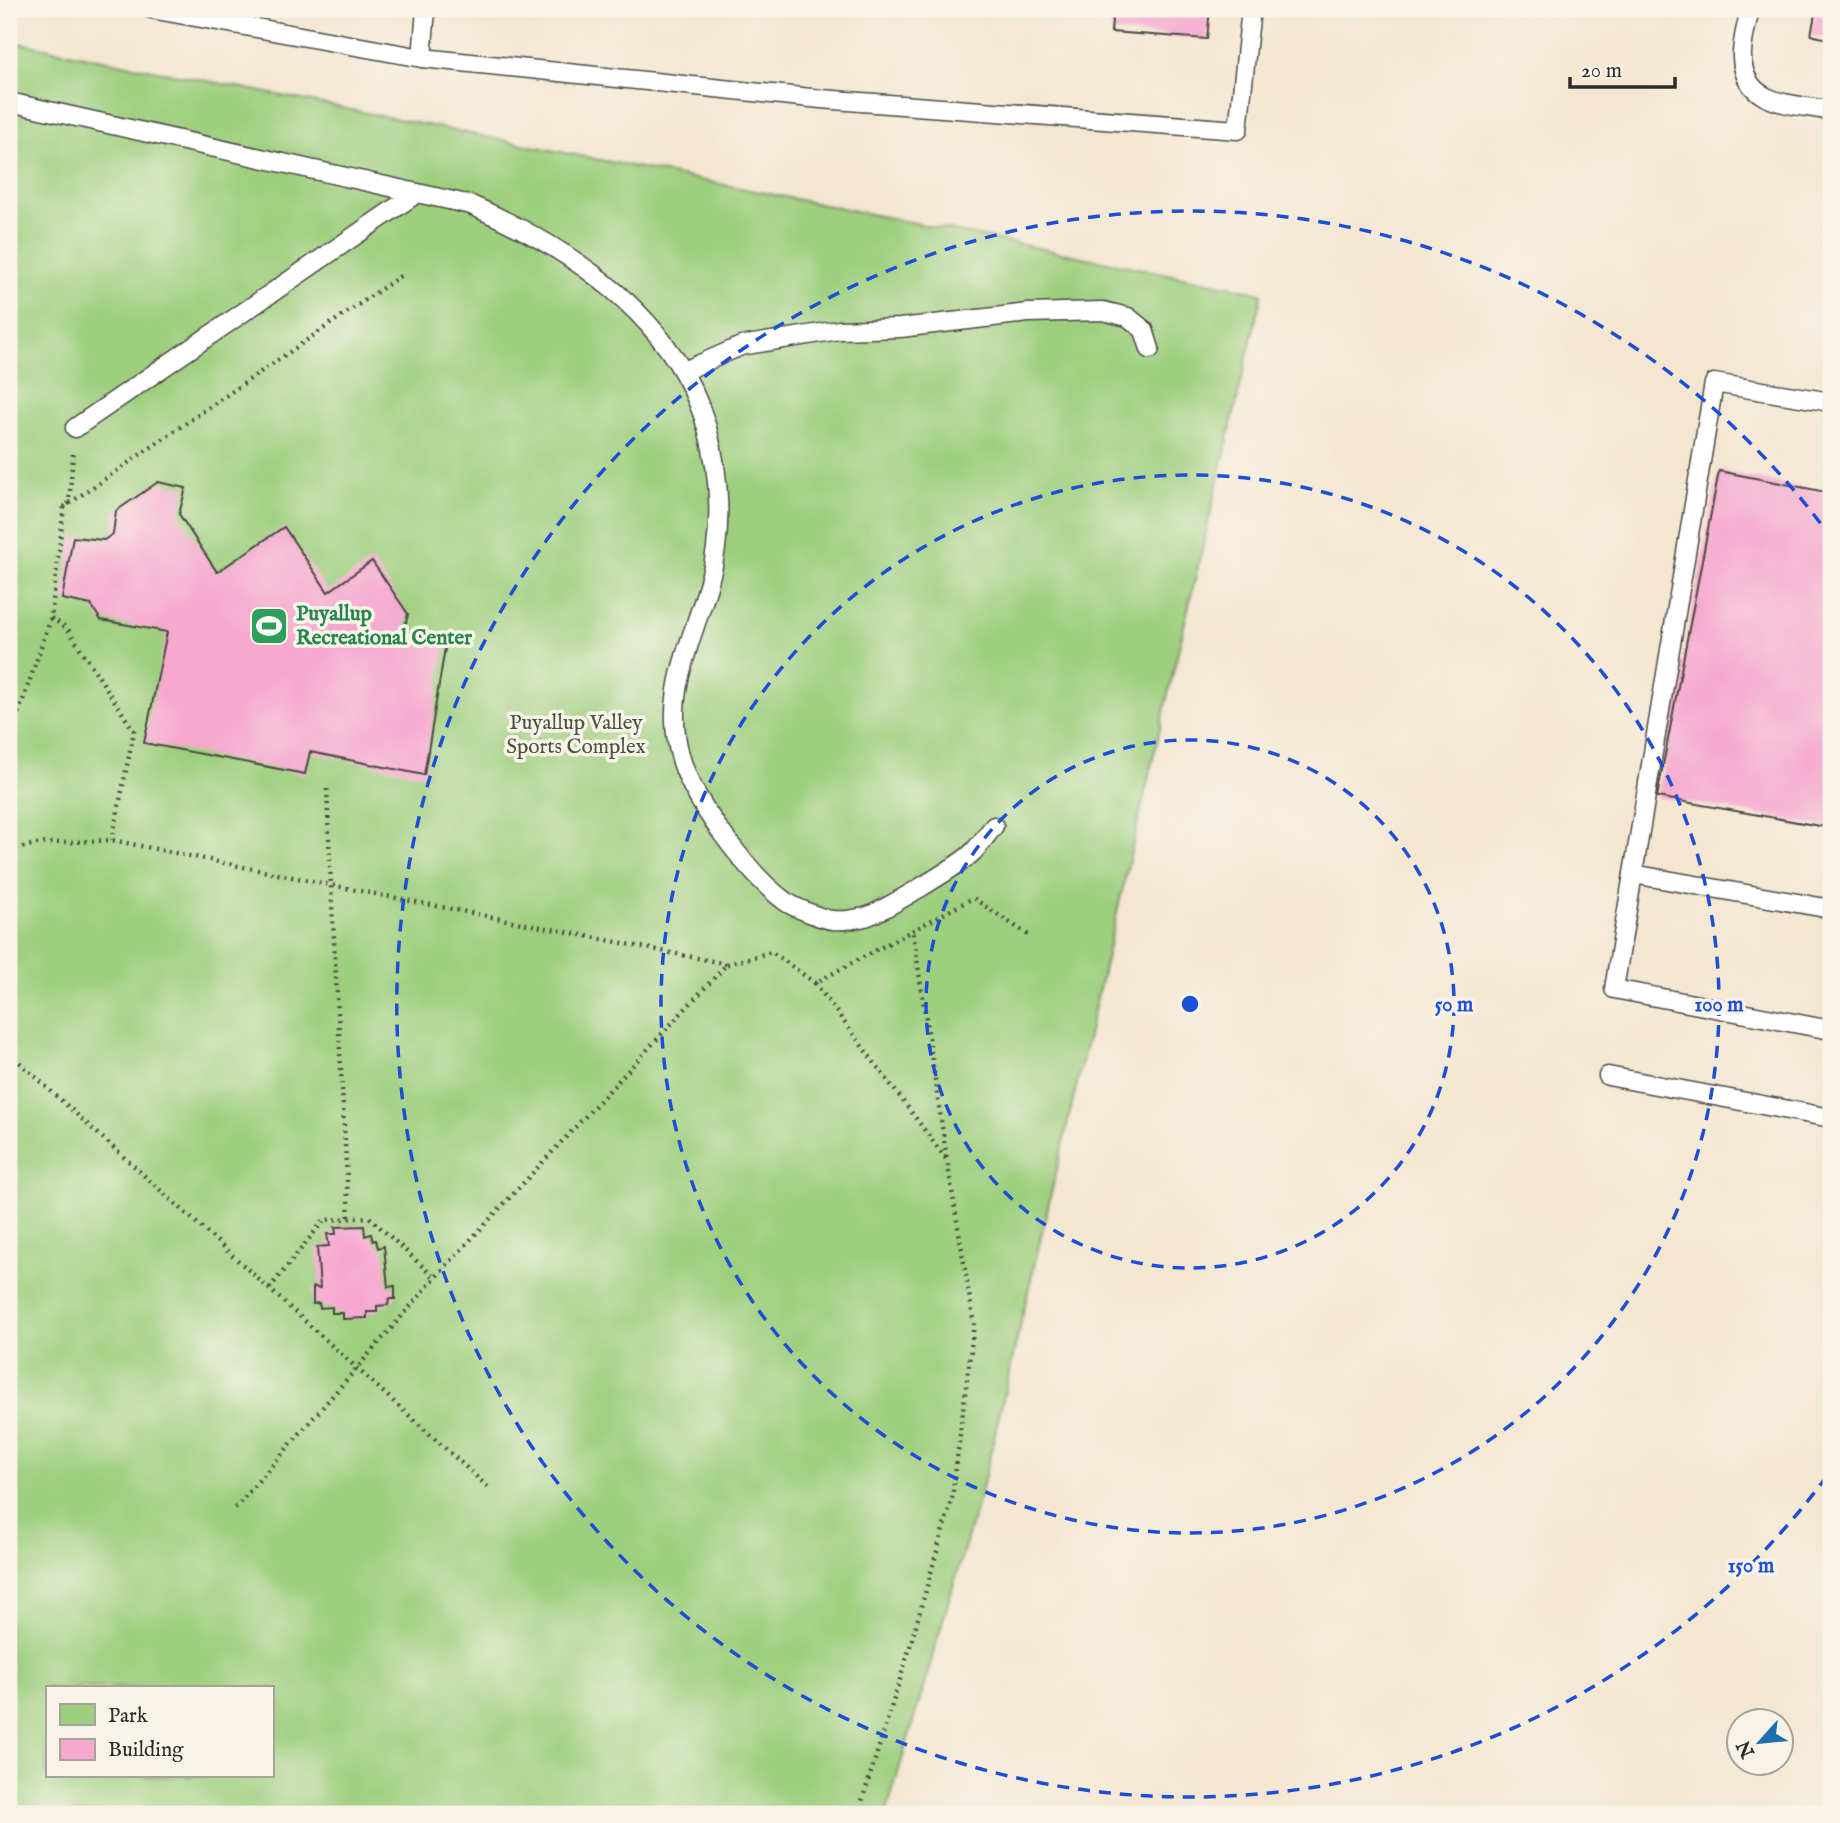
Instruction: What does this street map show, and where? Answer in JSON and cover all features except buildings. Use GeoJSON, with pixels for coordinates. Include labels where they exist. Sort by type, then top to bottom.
{"type":"FeatureCollection","features":[{"type":"Feature","properties":{"kind":"lane"},"geometry":{"type":"LineString","coordinates":[[151,9],[422,58],[821,99],[1238,130],[1251,9]]}},
{"type":"Feature","properties":{"kind":"lane"},"geometry":{"type":"LineString","coordinates":[[422,58],[426,9]]}},
{"type":"Feature","properties":{"kind":"lane"},"geometry":{"type":"LineString","coordinates":[[1749,9],[1741,56],[1746,83],[1762,97],[1831,111]]}},
{"type":"Feature","properties":{"kind":"lane"},"geometry":{"type":"LineString","coordinates":[[9,102],[471,205],[519,225],[614,289],[655,329],[684,371],[706,428],[718,489],[717,543],[708,586],[687,645],[677,691],[674,724],[682,763],[699,796],[730,843],[764,882],[788,903],[832,920],[866,916],[918,888],[972,853],[994,826]]}},
{"type":"Feature","properties":{"kind":"lane"},"geometry":{"type":"LineString","coordinates":[[75,428],[416,193]]}},
{"type":"Feature","properties":{"kind":"lane"},"geometry":{"type":"LineString","coordinates":[[684,371],[741,346],[839,330],[900,328],[1028,313],[1103,311],[1128,317],[1144,330],[1150,349]]}},
{"type":"Feature","properties":{"kind":"lane"},"geometry":{"type":"LineString","coordinates":[[1831,402],[1714,383],[1614,989],[1831,1030]]}},
{"type":"Feature","properties":{"kind":"lane"},"geometry":{"type":"LineString","coordinates":[[1633,874],[1831,909]]}},
{"type":"Feature","properties":{"kind":"lane"},"geometry":{"type":"LineString","coordinates":[[1608,1076],[1831,1118]]}},
{"type":"Feature","properties":{"kind":"path"},"geometry":{"type":"LineString","coordinates":[[64,507],[403,274]]}},
{"type":"Feature","properties":{"kind":"path"},"geometry":{"type":"LineString","coordinates":[[9,732],[20,709],[51,618],[64,507],[69,503],[75,428]]}},
{"type":"Feature","properties":{"kind":"path"},"geometry":{"type":"LineString","coordinates":[[51,618],[67,628],[134,732],[112,840]]}},
{"type":"Feature","properties":{"kind":"path"},"geometry":{"type":"LineString","coordinates":[[327,789],[349,1218]]}},
{"type":"Feature","properties":{"kind":"path"},"geometry":{"type":"LineString","coordinates":[[9,850],[35,844],[112,840],[727,964],[435,1278],[235,1508]]}},
{"type":"Feature","properties":{"kind":"path"},"geometry":{"type":"LineString","coordinates":[[858,1814],[907,1657],[952,1498],[974,1324],[913,932]]}},
{"type":"Feature","properties":{"kind":"path"},"geometry":{"type":"LineString","coordinates":[[815,983],[947,1160]]}},
{"type":"Feature","properties":{"kind":"path"},"geometry":{"type":"LineString","coordinates":[[9,1053],[489,1488]]}},
{"type":"Feature","properties":{"kind":"path"},"geometry":{"type":"LineString","coordinates":[[269,1289],[324,1220],[349,1218],[369,1217],[435,1278]]}},
{"type":"Feature","properties":{"kind":"green space","name":"Puyallup Valley Sports Complex"},"geometry":{"type":"Polygon","coordinates":[[[9,41],[1262,293],[983,1484],[886,1814],[9,1814],[9,41]]]}},
{"type":"Feature","properties":{"kind":"place","name":"Puyallup Recreational Center"},"geometry":{"type":"Point","coordinates":[269,626]}}]}
